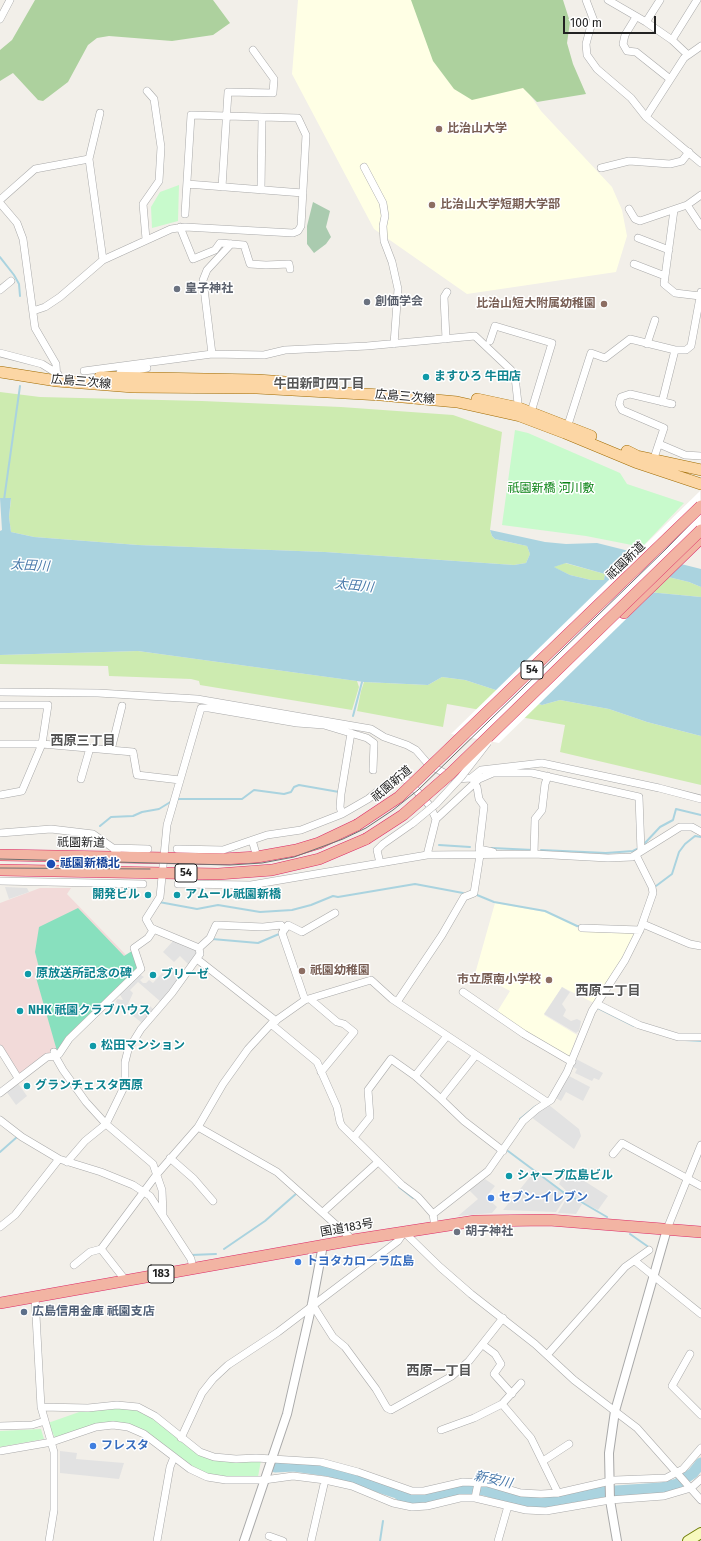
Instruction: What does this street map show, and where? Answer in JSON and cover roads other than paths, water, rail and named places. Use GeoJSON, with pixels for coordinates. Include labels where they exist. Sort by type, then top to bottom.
{"type":"FeatureCollection","features":[{"type":"Feature","properties":{"kind":"highway","name":"祇園新道"},"geometry":{"type":"LineString","coordinates":[[0,855],[163,858],[257,857],[296,850],[319,843],[357,825],[399,797],[701,506]]}},
{"type":"Feature","properties":{"kind":"highway","name":"54"},"geometry":{"type":"LineString","coordinates":[[0,870],[218,874],[272,870],[319,859],[366,839],[403,815],[451,773],[701,530]]}},
{"type":"Feature","properties":{"kind":"highway","name":"54"},"geometry":{"type":"LineString","coordinates":[[511,715],[529,705],[701,538]]}},
{"type":"Feature","properties":{"kind":"highway","name":"国道183号"},"geometry":{"type":"LineString","coordinates":[[0,1303],[323,1245],[475,1221],[530,1219],[701,1232]]}},
{"type":"Feature","properties":{"kind":"main road","name":"広島三次線"},"geometry":{"type":"LineString","coordinates":[[0,364],[57,378],[257,380],[381,388],[459,395],[519,412],[566,429],[701,484]]}},
{"type":"Feature","properties":{"kind":"main road","name":"広島三次線"},"geometry":{"type":"LineString","coordinates":[[0,372],[133,387],[257,388],[381,395],[457,402],[519,412],[531,412],[566,429]]}},
{"type":"Feature","properties":{"kind":"main road","name":"広島三次線"},"geometry":{"type":"LineString","coordinates":[[652,464],[701,470]]}},
{"type":"Feature","properties":{"kind":"street"},"geometry":{"type":"LineString","coordinates":[[0,19],[10,0]]}},
{"type":"Feature","properties":{"kind":"street"},"geometry":{"type":"LineString","coordinates":[[586,0],[594,21],[586,44],[587,55],[597,69],[631,98],[646,117],[701,163]]}},
{"type":"Feature","properties":{"kind":"street"},"geometry":{"type":"LineString","coordinates":[[608,0],[621,3],[636,17],[672,40],[688,55]]}},
{"type":"Feature","properties":{"kind":"street"},"geometry":{"type":"LineString","coordinates":[[646,22],[660,0]]}},
{"type":"Feature","properties":{"kind":"street"},"geometry":{"type":"LineString","coordinates":[[672,40],[697,0]]}},
{"type":"Feature","properties":{"kind":"street"},"geometry":{"type":"LineString","coordinates":[[636,17],[625,35],[623,44],[627,51],[636,52],[670,79]]}},
{"type":"Feature","properties":{"kind":"street"},"geometry":{"type":"LineString","coordinates":[[646,117],[684,58],[701,46]]}},
{"type":"Feature","properties":{"kind":"street"},"geometry":{"type":"LineString","coordinates":[[222,187],[228,92],[273,93],[274,79],[253,50]]}},
{"type":"Feature","properties":{"kind":"street"},"geometry":{"type":"LineString","coordinates":[[146,239],[142,204],[160,181],[161,147],[154,98],[147,91]]}},
{"type":"Feature","properties":{"kind":"street"},"geometry":{"type":"LineString","coordinates":[[100,113],[89,159],[103,260]]}},
{"type":"Feature","properties":{"kind":"street"},"geometry":{"type":"LineString","coordinates":[[33,311],[45,307],[60,297],[103,260],[146,239],[171,229],[180,228],[292,233],[298,231],[301,226],[306,135],[298,118],[190,115],[185,214]]}},
{"type":"Feature","properties":{"kind":"street"},"geometry":{"type":"LineString","coordinates":[[261,190],[262,118]]}},
{"type":"Feature","properties":{"kind":"street"},"geometry":{"type":"LineString","coordinates":[[601,168],[630,161],[670,164],[682,161],[689,152]]}},
{"type":"Feature","properties":{"kind":"street"},"geometry":{"type":"LineString","coordinates":[[0,200],[35,169],[89,159]]}},
{"type":"Feature","properties":{"kind":"street"},"geometry":{"type":"LineString","coordinates":[[364,167],[383,203],[385,216],[383,226],[384,241],[392,262],[398,289],[394,344]]}},
{"type":"Feature","properties":{"kind":"street"},"geometry":{"type":"LineString","coordinates":[[187,184],[303,193]]}},
{"type":"Feature","properties":{"kind":"street"},"geometry":{"type":"LineString","coordinates":[[629,209],[635,219],[640,220],[687,205],[701,195]]}},
{"type":"Feature","properties":{"kind":"street"},"geometry":{"type":"LineString","coordinates":[[0,203],[16,223],[23,239],[35,328],[56,364],[57,378]]}},
{"type":"Feature","properties":{"kind":"street"},"geometry":{"type":"LineString","coordinates":[[687,205],[701,226]]}},
{"type":"Feature","properties":{"kind":"street"},"geometry":{"type":"LineString","coordinates":[[566,429],[591,353],[605,358],[630,340],[675,350],[686,350],[691,346],[701,294],[674,293],[664,284],[674,210]]}},
{"type":"Feature","properties":{"kind":"street"},"geometry":{"type":"LineString","coordinates":[[180,228],[193,259],[216,250],[220,243],[244,245],[250,264],[289,264],[290,269]]}},
{"type":"Feature","properties":{"kind":"street"},"geometry":{"type":"LineString","coordinates":[[638,238],[669,250]]}},
{"type":"Feature","properties":{"kind":"street"},"geometry":{"type":"LineString","coordinates":[[212,354],[203,280],[207,270],[231,244]]}},
{"type":"Feature","properties":{"kind":"street"},"geometry":{"type":"LineString","coordinates":[[634,264],[666,276]]}},
{"type":"Feature","properties":{"kind":"street"},"geometry":{"type":"LineString","coordinates":[[0,290],[11,281]]}},
{"type":"Feature","properties":{"kind":"street"},"geometry":{"type":"LineString","coordinates":[[446,339],[444,297],[447,292]]}},
{"type":"Feature","properties":{"kind":"street"},"geometry":{"type":"LineString","coordinates":[[647,344],[655,320]]}},
{"type":"Feature","properties":{"kind":"street"},"geometry":{"type":"LineString","coordinates":[[490,341],[495,326],[552,343],[531,412]]}},
{"type":"Feature","properties":{"kind":"street"},"geometry":{"type":"LineString","coordinates":[[84,371],[212,354],[264,355],[285,350],[394,344],[475,336],[511,370],[515,377],[519,412]]}},
{"type":"Feature","properties":{"kind":"street"},"geometry":{"type":"LineString","coordinates":[[662,402],[675,350]]}},
{"type":"Feature","properties":{"kind":"street"},"geometry":{"type":"LineString","coordinates":[[0,353],[42,364],[57,378]]}},
{"type":"Feature","properties":{"kind":"street"},"geometry":{"type":"LineString","coordinates":[[116,378],[121,372],[160,366],[163,361]]}},
{"type":"Feature","properties":{"kind":"street"},"geometry":{"type":"LineString","coordinates":[[652,464],[664,428],[622,410],[619,404],[621,397],[630,394],[672,404]]}},
{"type":"Feature","properties":{"kind":"street"},"geometry":{"type":"LineString","coordinates":[[659,444],[685,455],[701,456]]}},
{"type":"Feature","properties":{"kind":"street"},"geometry":{"type":"LineString","coordinates":[[0,692],[98,693],[197,700],[371,729],[384,737],[407,745],[416,750],[429,765],[456,779],[471,778],[480,770],[542,763],[660,788],[701,799]]}},
{"type":"Feature","properties":{"kind":"street"},"geometry":{"type":"LineString","coordinates":[[0,704],[48,706],[42,744],[22,791],[0,795]]}},
{"type":"Feature","properties":{"kind":"street"},"geometry":{"type":"LineString","coordinates":[[111,750],[122,706]]}},
{"type":"Feature","properties":{"kind":"street"},"geometry":{"type":"LineString","coordinates":[[199,948],[154,929],[149,926],[146,918],[160,897],[167,825],[201,708],[297,723],[324,725],[367,738],[374,743],[373,770]]}},
{"type":"Feature","properties":{"kind":"street"},"geometry":{"type":"LineString","coordinates":[[380,863],[377,850],[382,844],[413,823],[436,804],[461,777],[496,730]]}},
{"type":"Feature","properties":{"kind":"street"},"geometry":{"type":"LineString","coordinates":[[342,814],[340,807],[341,794],[351,733]]}},
{"type":"Feature","properties":{"kind":"street"},"geometry":{"type":"LineString","coordinates":[[0,744],[42,744],[133,752],[137,775],[180,780]]}},
{"type":"Feature","properties":{"kind":"street"},"geometry":{"type":"LineString","coordinates":[[81,779],[90,748]]}},
{"type":"Feature","properties":{"kind":"street"},"geometry":{"type":"LineString","coordinates":[[427,855],[436,819],[479,779],[493,773],[532,773],[639,798],[638,853],[653,893],[641,927],[625,960],[588,1021],[572,1062],[551,1100],[523,1121],[488,1172],[433,1214]]}},
{"type":"Feature","properties":{"kind":"street"},"geometry":{"type":"LineString","coordinates":[[534,854],[535,819],[542,810],[545,784],[548,776]]}},
{"type":"Feature","properties":{"kind":"street"},"geometry":{"type":"LineString","coordinates":[[177,849],[223,850],[267,835],[301,830],[342,814],[368,799],[395,778],[402,778],[408,781],[430,806],[436,819]]}},
{"type":"Feature","properties":{"kind":"street"},"geometry":{"type":"LineString","coordinates":[[474,783],[477,787],[479,799],[484,806],[479,849],[496,852],[496,855]]}},
{"type":"Feature","properties":{"kind":"street"},"geometry":{"type":"LineString","coordinates":[[178,884],[233,886],[251,885],[427,855],[480,856],[534,854],[608,858],[638,853],[680,827],[692,827],[701,832]]}},
{"type":"Feature","properties":{"kind":"street"},"geometry":{"type":"LineString","coordinates":[[0,828],[0,832],[51,829],[93,834],[113,848],[120,857]]}},
{"type":"Feature","properties":{"kind":"street"},"geometry":{"type":"LineString","coordinates":[[252,840],[257,857]]}},
{"type":"Feature","properties":{"kind":"street"},"geometry":{"type":"LineString","coordinates":[[113,848],[148,848]]}},
{"type":"Feature","properties":{"kind":"street"},"geometry":{"type":"LineString","coordinates":[[397,1002],[442,935],[464,896],[474,893],[480,856]]}},
{"type":"Feature","properties":{"kind":"street"},"geometry":{"type":"LineString","coordinates":[[107,883],[119,872]]}},
{"type":"Feature","properties":{"kind":"street"},"geometry":{"type":"LineString","coordinates":[[218,874],[224,882],[233,886]]}},
{"type":"Feature","properties":{"kind":"street"},"geometry":{"type":"LineString","coordinates":[[0,881],[143,884]]}},
{"type":"Feature","properties":{"kind":"street"},"geometry":{"type":"LineString","coordinates":[[322,1072],[354,1032],[344,1024],[337,1022],[308,1000],[282,933],[288,925],[302,932],[335,913]]}},
{"type":"Feature","properties":{"kind":"street"},"geometry":{"type":"LineString","coordinates":[[199,948],[210,938],[216,925],[263,927],[281,925],[284,929]]}},
{"type":"Feature","properties":{"kind":"street"},"geometry":{"type":"LineString","coordinates":[[582,928],[641,927],[690,944],[701,946]]}},
{"type":"Feature","properties":{"kind":"street"},"geometry":{"type":"LineString","coordinates":[[0,1093],[48,1057],[54,1054],[59,1054],[69,1039],[141,969],[134,948],[148,938],[154,929]]}},
{"type":"Feature","properties":{"kind":"street"},"geometry":{"type":"LineString","coordinates":[[67,1162],[85,1141],[106,1124],[125,1085],[125,1062],[128,1050],[141,1029],[172,993],[197,959],[200,954],[199,948]]}},
{"type":"Feature","properties":{"kind":"street"},"geometry":{"type":"LineString","coordinates":[[197,959],[274,1023],[317,1062],[337,1107],[340,1122],[378,1162],[402,1185],[418,1197],[433,1214],[435,1227]]}},
{"type":"Feature","properties":{"kind":"street"},"geometry":{"type":"LineString","coordinates":[[74,1265],[90,1252],[101,1249],[157,1174],[198,1127],[223,1084],[248,1049],[274,1023],[308,1000],[371,980],[397,1002],[547,1102]]}},
{"type":"Feature","properties":{"kind":"street"},"geometry":{"type":"LineString","coordinates":[[463,992],[524,1034],[572,1062]]}},
{"type":"Feature","properties":{"kind":"street"},"geometry":{"type":"LineString","coordinates":[[597,1004],[639,1025],[678,1036],[701,1037]]}},
{"type":"Feature","properties":{"kind":"street"},"geometry":{"type":"LineString","coordinates":[[415,1076],[447,1036]]}},
{"type":"Feature","properties":{"kind":"street"},"geometry":{"type":"LineString","coordinates":[[0,1049],[18,1078]]}},
{"type":"Feature","properties":{"kind":"street"},"geometry":{"type":"LineString","coordinates":[[54,1054],[72,1084],[106,1124],[152,1164],[162,1190],[163,1214]]}},
{"type":"Feature","properties":{"kind":"street"},"geometry":{"type":"LineString","coordinates":[[441,1099],[476,1055]]}},
{"type":"Feature","properties":{"kind":"street"},"geometry":{"type":"LineString","coordinates":[[354,1137],[370,1117],[368,1090],[391,1059],[415,1076],[464,1121],[503,1151]]}},
{"type":"Feature","properties":{"kind":"street"},"geometry":{"type":"LineString","coordinates":[[0,1120],[22,1137],[59,1159],[101,1172],[145,1192],[150,1196],[163,1214],[191,1259],[194,1268]]}},
{"type":"Feature","properties":{"kind":"street"},"geometry":{"type":"LineString","coordinates":[[198,1127],[277,1172],[353,1240]]}},
{"type":"Feature","properties":{"kind":"street"},"geometry":{"type":"LineString","coordinates":[[613,1154],[622,1143],[701,1186]]}},
{"type":"Feature","properties":{"kind":"street"},"geometry":{"type":"LineString","coordinates":[[617,1541],[610,1499],[610,1453],[615,1411],[667,1229],[689,1179],[701,1145]]}},
{"type":"Feature","properties":{"kind":"street"},"geometry":{"type":"LineString","coordinates":[[170,1158],[194,1179],[213,1201]]}},
{"type":"Feature","properties":{"kind":"street"},"geometry":{"type":"LineString","coordinates":[[0,1227],[14,1215],[59,1159]]}},
{"type":"Feature","properties":{"kind":"street"},"geometry":{"type":"LineString","coordinates":[[322,1212],[378,1162]]}},
{"type":"Feature","properties":{"kind":"street"},"geometry":{"type":"LineString","coordinates":[[181,1438],[202,1393],[213,1379],[228,1365],[278,1332],[312,1304],[398,1241],[404,1232],[440,1268],[503,1318],[574,1380],[637,1428],[701,1500]]}},
{"type":"Feature","properties":{"kind":"street"},"geometry":{"type":"LineString","coordinates":[[244,1541],[290,1401],[312,1304],[323,1245]]}},
{"type":"Feature","properties":{"kind":"street"},"geometry":{"type":"LineString","coordinates":[[101,1249],[126,1280]]}},
{"type":"Feature","properties":{"kind":"street"},"geometry":{"type":"LineString","coordinates":[[547,1355],[625,1267],[649,1250]]}},
{"type":"Feature","properties":{"kind":"street"},"geometry":{"type":"LineString","coordinates":[[635,1261],[701,1314]]}},
{"type":"Feature","properties":{"kind":"street"},"geometry":{"type":"LineString","coordinates":[[35,1297],[41,1407],[54,1452],[54,1510],[49,1541]]}},
{"type":"Feature","properties":{"kind":"street"},"geometry":{"type":"LineString","coordinates":[[312,1304],[333,1337],[345,1347],[376,1388],[386,1408],[391,1410],[452,1376],[470,1362],[503,1318]]}},
{"type":"Feature","properties":{"kind":"street"},"geometry":{"type":"LineString","coordinates":[[483,1345],[495,1354],[501,1364],[494,1374],[512,1394]]}},
{"type":"Feature","properties":{"kind":"street"},"geometry":{"type":"LineString","coordinates":[[690,1354],[672,1386],[701,1415]]}},
{"type":"Feature","properties":{"kind":"street"},"geometry":{"type":"LineString","coordinates":[[441,1430],[474,1418],[502,1404],[521,1383]]}},
{"type":"Feature","properties":{"kind":"street"},"geometry":{"type":"LineString","coordinates":[[502,1404],[526,1431],[543,1461],[558,1493]]}},
{"type":"Feature","properties":{"kind":"street"},"geometry":{"type":"LineString","coordinates":[[41,1407],[88,1408],[117,1405],[138,1407],[155,1416],[200,1452],[214,1456],[236,1459],[272,1459],[321,1462],[358,1472],[412,1491],[424,1491],[463,1482],[478,1484],[487,1483],[520,1493],[541,1494],[558,1493],[610,1482],[666,1478],[678,1474],[701,1448]]}},
{"type":"Feature","properties":{"kind":"street"},"geometry":{"type":"LineString","coordinates":[[0,1426],[32,1425],[45,1421]]}},
{"type":"Feature","properties":{"kind":"street"},"geometry":{"type":"LineString","coordinates":[[0,1451],[52,1442],[96,1427],[113,1425],[128,1427],[144,1434],[190,1469],[207,1477],[226,1480],[264,1480],[293,1476],[325,1480],[352,1486],[393,1503],[412,1507],[427,1506],[460,1498],[475,1497],[526,1510],[546,1511],[610,1499],[664,1496],[689,1486],[701,1479]]}},
{"type":"Feature","properties":{"kind":"street"},"geometry":{"type":"LineString","coordinates":[[543,1461],[569,1444]]}},
{"type":"Feature","properties":{"kind":"street"},"geometry":{"type":"LineString","coordinates":[[157,1541],[170,1467],[174,1457]]}},
{"type":"Feature","properties":{"kind":"street"},"geometry":{"type":"LineString","coordinates":[[311,1541],[325,1480]]}},
{"type":"Feature","properties":{"kind":"street"},"geometry":{"type":"LineString","coordinates":[[475,1497],[478,1484]]}},
{"type":"Feature","properties":{"kind":"street"},"geometry":{"type":"LineString","coordinates":[[498,1541],[508,1506]]}},
{"type":"Feature","properties":{"kind":"street"},"geometry":{"type":"LineString","coordinates":[[269,1536],[283,1541]]}},
{"type":"Feature","properties":{"kind":"water","name":"太田川"},"geometry":{"type":"Polygon","coordinates":[[[0,498],[11,498],[9,517],[11,532],[34,537],[138,545],[325,552],[514,565],[526,563],[530,554],[527,546],[495,539],[490,530],[545,542],[566,544],[597,543],[701,569],[701,587],[689,582],[664,576],[648,592],[701,597],[701,736],[647,722],[609,709],[560,700],[542,705],[465,680],[442,677],[428,685],[364,682],[138,651],[0,655],[0,531],[2,530],[0,498]],[[566,563],[554,567],[570,575],[591,580],[604,580],[605,574],[566,563]]]}},
{"type":"Feature","properties":{"kind":"waterway"},"geometry":{"type":"LineString","coordinates":[[0,257],[19,284],[20,296]]}},
{"type":"Feature","properties":{"kind":"waterway"},"geometry":{"type":"LineString","coordinates":[[4,500],[20,386]]}},
{"type":"Feature","properties":{"kind":"waterway"},"geometry":{"type":"LineString","coordinates":[[353,716],[362,682]]}},
{"type":"Feature","properties":{"kind":"waterway"},"geometry":{"type":"LineString","coordinates":[[177,799],[242,799],[254,790],[284,794],[291,792],[294,787],[299,785],[339,792]]}},
{"type":"Feature","properties":{"kind":"waterway"},"geometry":{"type":"LineString","coordinates":[[100,826],[111,817],[133,816],[142,812],[159,809],[172,801]]}},
{"type":"Feature","properties":{"kind":"waterway"},"geometry":{"type":"LineString","coordinates":[[645,843],[660,827],[673,820],[676,809],[701,815]]}},
{"type":"Feature","properties":{"kind":"waterway"},"geometry":{"type":"LineString","coordinates":[[656,886],[672,874],[679,852],[685,844],[695,836],[701,837]]}},
{"type":"Feature","properties":{"kind":"waterway"},"geometry":{"type":"LineString","coordinates":[[439,845],[470,847]]}},
{"type":"Feature","properties":{"kind":"waterway"},"geometry":{"type":"LineString","coordinates":[[492,848],[533,850]]}},
{"type":"Feature","properties":{"kind":"waterway"},"geometry":{"type":"LineString","coordinates":[[541,850],[606,853],[633,851],[637,849]]}},
{"type":"Feature","properties":{"kind":"waterway"},"geometry":{"type":"LineString","coordinates":[[159,902],[197,909],[218,905],[260,912],[292,910],[311,905],[333,896],[338,897],[415,884],[463,893]]}},
{"type":"Feature","properties":{"kind":"waterway"},"geometry":{"type":"LineString","coordinates":[[477,895],[494,902],[545,911],[577,926],[582,926]]}},
{"type":"Feature","properties":{"kind":"waterway"},"geometry":{"type":"LineString","coordinates":[[212,939],[258,943],[279,934]]}},
{"type":"Feature","properties":{"kind":"waterway"},"geometry":{"type":"LineString","coordinates":[[598,1008],[634,1026]]}},
{"type":"Feature","properties":{"kind":"waterway"},"geometry":{"type":"LineString","coordinates":[[685,1040],[701,1041]]}},
{"type":"Feature","properties":{"kind":"waterway"},"geometry":{"type":"LineString","coordinates":[[520,1119],[536,1106]]}},
{"type":"Feature","properties":{"kind":"waterway"},"geometry":{"type":"LineString","coordinates":[[0,1152],[17,1137]]}},
{"type":"Feature","properties":{"kind":"waterway"},"geometry":{"type":"LineString","coordinates":[[508,1151],[567,1195]]}},
{"type":"Feature","properties":{"kind":"waterway"},"geometry":{"type":"LineString","coordinates":[[399,1187],[413,1198]]}},
{"type":"Feature","properties":{"kind":"waterway"},"geometry":{"type":"LineString","coordinates":[[224,1249],[265,1221],[297,1193]]}},
{"type":"Feature","properties":{"kind":"waterway"},"geometry":{"type":"LineString","coordinates":[[571,1196],[607,1217]]}},
{"type":"Feature","properties":{"kind":"waterway"},"geometry":{"type":"LineString","coordinates":[[630,1234],[650,1248]]}},
{"type":"Feature","properties":{"kind":"waterway"},"geometry":{"type":"LineString","coordinates":[[191,1255],[216,1254]]}},
{"type":"Feature","properties":{"kind":"waterway","name":"新安川"},"geometry":{"type":"LineString","coordinates":[[275,1467],[294,1466],[329,1471],[397,1493],[404,1498],[418,1500],[464,1489],[484,1490],[521,1501],[546,1502],[601,1492],[661,1488],[677,1484],[693,1473],[701,1463]]}},
{"type":"Feature","properties":{"kind":"waterway","name":"新安川"},"geometry":{"type":"LineString","coordinates":[[401,1501],[404,1498]]}},
{"type":"Feature","properties":{"kind":"waterway"},"geometry":{"type":"LineString","coordinates":[[380,1541],[383,1521]]}},
{"type":"Feature","properties":{"kind":"tram line"},"geometry":{"type":"LineString","coordinates":[[0,859],[230,865],[262,863],[294,857],[343,839],[366,828],[393,810],[418,790],[667,548],[701,513]]}},
{"type":"Feature","properties":{"kind":"tram line"},"geometry":{"type":"LineString","coordinates":[[0,868],[150,869]]}},
{"type":"Feature","properties":{"kind":"place","name":"比治山大学"},"geometry":{"type":"Point","coordinates":[439,129]}},
{"type":"Feature","properties":{"kind":"place","name":"比治山大学短期大学部"},"geometry":{"type":"Point","coordinates":[432,205]}},
{"type":"Feature","properties":{"kind":"place","name":"皇子神社"},"geometry":{"type":"Point","coordinates":[177,289]}},
{"type":"Feature","properties":{"kind":"place","name":"創価学会"},"geometry":{"type":"Point","coordinates":[367,302]}},
{"type":"Feature","properties":{"kind":"place","name":"比治山短大附属幼稚園"},"geometry":{"type":"Point","coordinates":[604,304]}},
{"type":"Feature","properties":{"kind":"place","name":"ますひろ 牛田店"},"geometry":{"type":"Point","coordinates":[426,377]}},
{"type":"Feature","properties":{"kind":"place","name":"祗園新橋北"},"geometry":{"type":"Point","coordinates":[51,864]}},
{"type":"Feature","properties":{"kind":"place","name":"開発ビル"},"geometry":{"type":"Point","coordinates":[148,895]}},
{"type":"Feature","properties":{"kind":"place","name":"アムール祇園新橋"},"geometry":{"type":"Point","coordinates":[177,895]}},
{"type":"Feature","properties":{"kind":"place","name":"祇園幼稚園"},"geometry":{"type":"Point","coordinates":[302,971]}},
{"type":"Feature","properties":{"kind":"place","name":"原放送所記念の碑"},"geometry":{"type":"Point","coordinates":[28,974]}},
{"type":"Feature","properties":{"kind":"place","name":"ブリーゼ"},"geometry":{"type":"Point","coordinates":[153,975]}},
{"type":"Feature","properties":{"kind":"place","name":"市立原南小学校"},"geometry":{"type":"Point","coordinates":[549,980]}},
{"type":"Feature","properties":{"kind":"place","name":"NHK 祇園クラブハウス"},"geometry":{"type":"Point","coordinates":[20,1011]}},
{"type":"Feature","properties":{"kind":"place","name":"松田マンション"},"geometry":{"type":"Point","coordinates":[93,1046]}},
{"type":"Feature","properties":{"kind":"place","name":"グランチェスタ西原"},"geometry":{"type":"Point","coordinates":[27,1086]}},
{"type":"Feature","properties":{"kind":"place","name":"シャープ広島ビル"},"geometry":{"type":"Point","coordinates":[509,1176]}},
{"type":"Feature","properties":{"kind":"place","name":"セブン-イレブン"},"geometry":{"type":"Point","coordinates":[491,1198]}},
{"type":"Feature","properties":{"kind":"place","name":"胡子神社"},"geometry":{"type":"Point","coordinates":[457,1232]}},
{"type":"Feature","properties":{"kind":"place","name":"トヨタカローラ広島"},"geometry":{"type":"Point","coordinates":[298,1262]}},
{"type":"Feature","properties":{"kind":"place","name":"広島信用金庫 祇園支店"},"geometry":{"type":"Point","coordinates":[24,1312]}},
{"type":"Feature","properties":{"kind":"place","name":"フレスタ"},"geometry":{"type":"Point","coordinates":[93,1446]}},
{"type":"Feature","properties":{"kind":"district","name":"牛田新町四丁目"},"geometry":{"type":"Point","coordinates":[319,384]}},
{"type":"Feature","properties":{"kind":"district","name":"西原三丁目"},"geometry":{"type":"Point","coordinates":[83,741]}},
{"type":"Feature","properties":{"kind":"district","name":"西原二丁目"},"geometry":{"type":"Point","coordinates":[608,991]}},
{"type":"Feature","properties":{"kind":"district","name":"西原一丁目"},"geometry":{"type":"Point","coordinates":[439,1371]}},
{"type":"Feature","properties":{"kind":"park label","name":"祇園新橋 河川敷"},"geometry":{"type":"Point","coordinates":[551,489]}}]}
